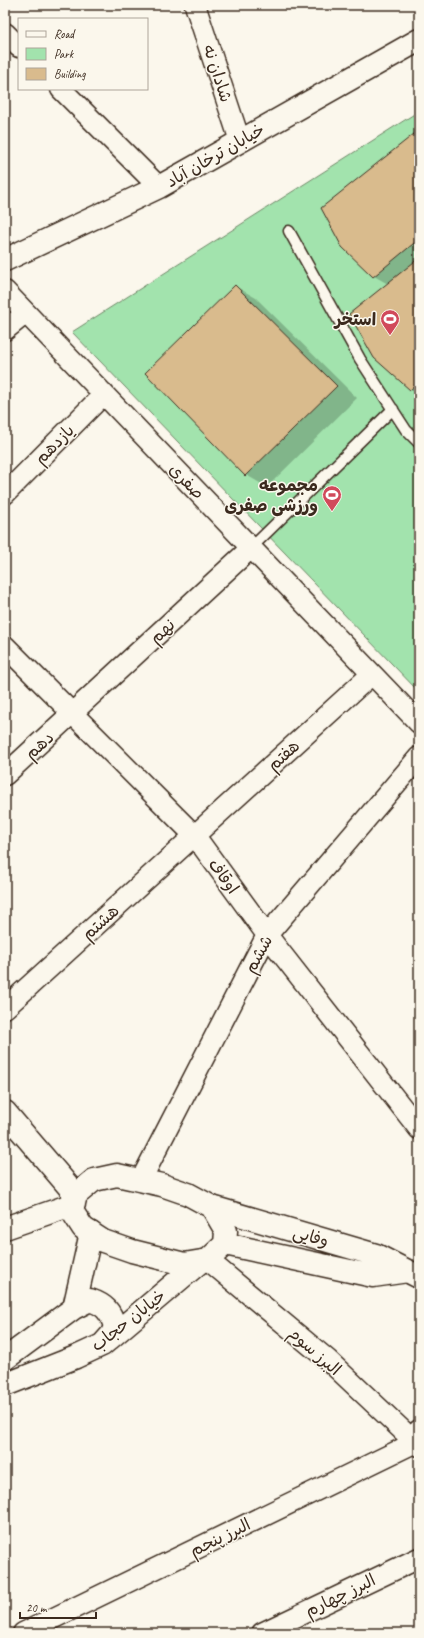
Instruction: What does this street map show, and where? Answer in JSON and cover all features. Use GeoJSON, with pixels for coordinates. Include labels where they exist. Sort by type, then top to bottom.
{"type":"FeatureCollection","features":[{"type":"Feature","properties":{"kind":"street"},"geometry":{"type":"LineString","coordinates":[[184,5],[197,13]]}},
{"type":"Feature","properties":{"kind":"street","name":"شادان نه"},"geometry":{"type":"LineString","coordinates":[[197,13],[240,141]]}},
{"type":"Feature","properties":{"kind":"street"},"geometry":{"type":"LineString","coordinates":[[5,33],[18,46]]}},
{"type":"Feature","properties":{"kind":"street","name":"خیابان ترخان آباد"},"geometry":{"type":"LineString","coordinates":[[5,260],[159,187],[419,40]]}},
{"type":"Feature","properties":{"kind":"street"},"geometry":{"type":"LineString","coordinates":[[61,90],[159,187]]}},
{"type":"Feature","properties":{"kind":"street","name":"صفری"},"geometry":{"type":"LineString","coordinates":[[5,292],[419,723]]}},
{"type":"Feature","properties":{"kind":"street"},"geometry":{"type":"LineString","coordinates":[[5,330],[26,313]]}},
{"type":"Feature","properties":{"kind":"street","name":"یازدهم"},"geometry":{"type":"LineString","coordinates":[[5,494],[104,394]]}},
{"type":"Feature","properties":{"kind":"street","name":"نهم"},"geometry":{"type":"LineString","coordinates":[[73,714],[251,548]]}},
{"type":"Feature","properties":{"kind":"street","name":"اوقاف"},"geometry":{"type":"LineString","coordinates":[[5,646],[195,836],[267,935],[419,1129]]}},
{"type":"Feature","properties":{"kind":"street","name":"هفتم"},"geometry":{"type":"LineString","coordinates":[[195,836],[372,674]]}},
{"type":"Feature","properties":{"kind":"street","name":"دهم"},"geometry":{"type":"LineString","coordinates":[[5,775],[73,714]]}},
{"type":"Feature","properties":{"kind":"street","name":"ششم"},"geometry":{"type":"LineString","coordinates":[[141,1180],[267,935],[419,758]]}},
{"type":"Feature","properties":{"kind":"street","name":"هشتم"},"geometry":{"type":"LineString","coordinates":[[5,1008],[195,836]]}},
{"type":"Feature","properties":{"kind":"street"},"geometry":{"type":"LineString","coordinates":[[5,1112],[75,1199]]}},
{"type":"Feature","properties":{"kind":"street","name":"وفایی"},"geometry":{"type":"LineString","coordinates":[[75,1199],[94,1180],[117,1176],[141,1180],[188,1194],[212,1207],[376,1255],[413,1274]]}},
{"type":"Feature","properties":{"kind":"street"},"geometry":{"type":"LineString","coordinates":[[5,1228],[75,1199]]}},
{"type":"Feature","properties":{"kind":"street"},"geometry":{"type":"LineString","coordinates":[[75,1199],[72,1211],[83,1228],[103,1241],[132,1251],[184,1264],[204,1261]]}},
{"type":"Feature","properties":{"kind":"street"},"geometry":{"type":"LineString","coordinates":[[212,1207],[226,1230],[225,1244]]}},
{"type":"Feature","properties":{"kind":"street"},"geometry":{"type":"LineString","coordinates":[[74,1308],[91,1233]]}},
{"type":"Feature","properties":{"kind":"street","name":"وفایی"},"geometry":{"type":"LineString","coordinates":[[225,1244],[374,1276],[413,1274]]}},
{"type":"Feature","properties":{"kind":"street","name":"خیابان حجاب"},"geometry":{"type":"LineString","coordinates":[[5,1385],[102,1345],[225,1244]]}},
{"type":"Feature","properties":{"kind":"street","name":"البرز سوم"},"geometry":{"type":"LineString","coordinates":[[204,1261],[328,1360],[418,1440]]}},
{"type":"Feature","properties":{"kind":"street"},"geometry":{"type":"LineString","coordinates":[[5,1359],[74,1308],[90,1300],[102,1304],[111,1312],[115,1326],[112,1334],[102,1345]]}},
{"type":"Feature","properties":{"kind":"street","name":"البرز پنجم"},"geometry":{"type":"LineString","coordinates":[[23,1633],[418,1440]]}},
{"type":"Feature","properties":{"kind":"street","name":"البرز چهارم"},"geometry":{"type":"LineString","coordinates":[[262,1633],[419,1558]]}},
{"type":"Feature","properties":{"kind":"lane"},"geometry":{"type":"LineString","coordinates":[[289,231],[360,358],[406,430],[419,443]]}},
{"type":"Feature","properties":{"kind":"lane"},"geometry":{"type":"LineString","coordinates":[[251,548],[392,409]]}},
{"type":"Feature","properties":{"kind":"green space","name":"مجموعه ورزشی صفری"},"geometry":{"type":"Polygon","coordinates":[[[419,111],[419,692],[72,332],[419,111]]]}},
{"type":"Feature","properties":{"kind":"building"},"geometry":{"type":"Polygon","coordinates":[[[419,130],[419,239],[373,277],[342,247],[321,208],[419,130]]]}},
{"type":"Feature","properties":{"kind":"building","name":"استخر"},"geometry":{"type":"Polygon","coordinates":[[[419,258],[419,382],[410,390],[374,358],[349,314],[419,258]]]}},
{"type":"Feature","properties":{"kind":"building"},"geometry":{"type":"Polygon","coordinates":[[[235,285],[337,386],[245,476],[145,373],[235,285]]]}},
{"type":"Feature","properties":{"kind":"place","name":"استخر"},"geometry":{"type":"Point","coordinates":[390,336]}},
{"type":"Feature","properties":{"kind":"place","name":"مجموعه ورزشی صفری"},"geometry":{"type":"Point","coordinates":[332,512]}}]}
